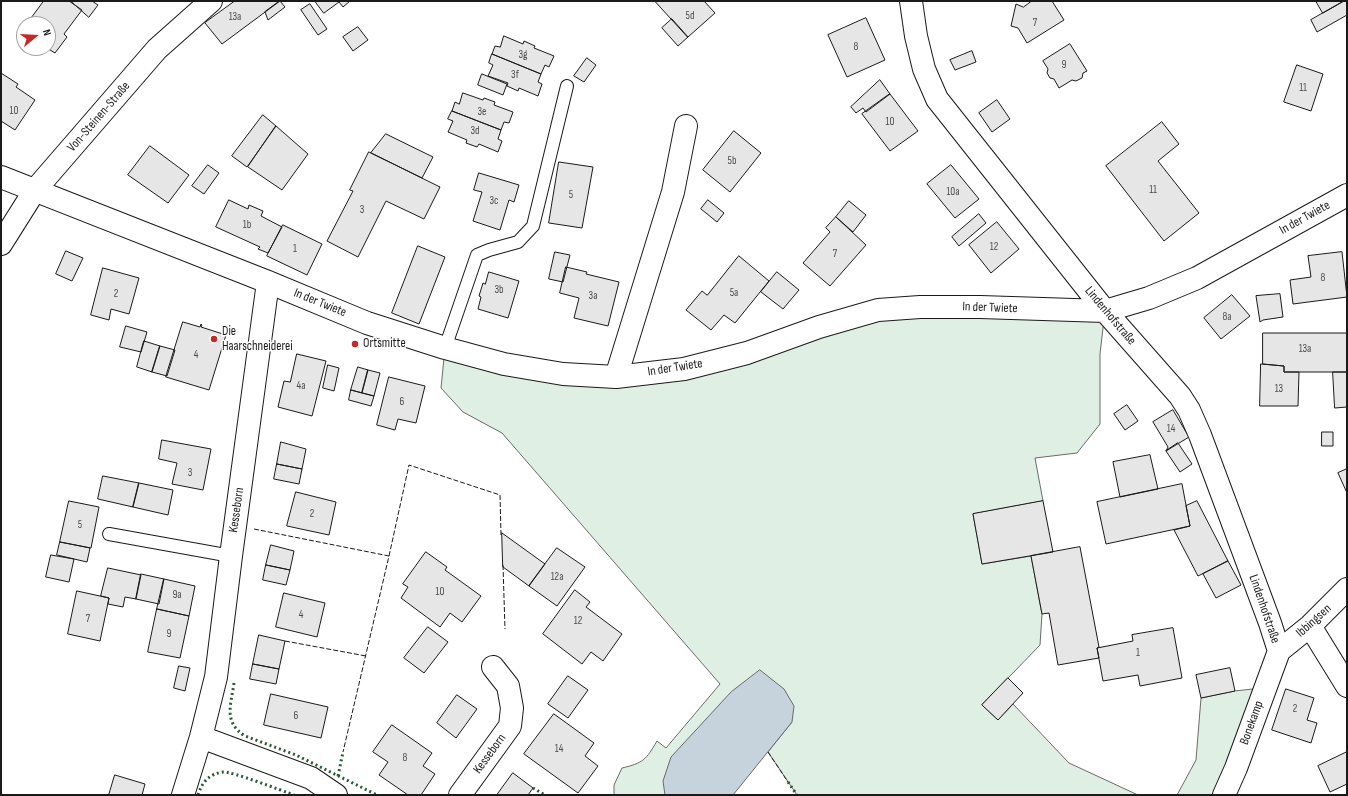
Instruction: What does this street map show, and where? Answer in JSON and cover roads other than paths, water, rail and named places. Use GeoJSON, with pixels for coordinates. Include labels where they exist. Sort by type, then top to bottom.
{"type":"FeatureCollection","features":[{"type":"Feature","properties":{"kind":"street","name":"Von-Steinen-Straße"},"geometry":{"type":"LineString","coordinates":[[1,244],[35,190],[157,48],[211,1]]}},
{"type":"Feature","properties":{"kind":"street","name":"Lindenhofstraße"},"geometry":{"type":"LineString","coordinates":[[910,1],[924,69],[937,99],[1105,311],[1180,396],[1189,410],[1200,435],[1265,608],[1278,651]]}},
{"type":"Feature","properties":{"kind":"street"},"geometry":{"type":"LineString","coordinates":[[616,377],[673,192],[686,126]]}},
{"type":"Feature","properties":{"kind":"street","name":"In der Twiete"},"geometry":{"type":"LineString","coordinates":[[1,177],[268,282],[367,323],[445,348],[504,364],[563,374],[616,377],[684,369],[747,353],[819,327],[878,310],[920,307],[972,307],[1105,311],[1149,298],[1197,278],[1347,195]]}},
{"type":"Feature","properties":{"kind":"street","name":"Kesseborn"},"geometry":{"type":"LineString","coordinates":[[183,795],[201,737],[216,677],[268,282]]}},
{"type":"Feature","properties":{"kind":"street","name":"Ibbingsen"},"geometry":{"type":"LineString","coordinates":[[1278,651],[1310,626],[1347,589]]}},
{"type":"Feature","properties":{"kind":"street"},"geometry":{"type":"LineString","coordinates":[[1310,626],[1347,686]]}},
{"type":"Feature","properties":{"kind":"street","name":"Bonekamp"},"geometry":{"type":"LineString","coordinates":[[1224,795],[1236,768],[1278,651]]}},
{"type":"Feature","properties":{"kind":"street","name":"Kesseborn"},"geometry":{"type":"LineString","coordinates":[[460,795],[510,726],[512,708],[508,686],[492,668]]}},
{"type":"Feature","properties":{"kind":"street"},"geometry":{"type":"LineString","coordinates":[[201,737],[310,778],[336,795]]}},
{"type":"Feature","properties":{"kind":"lane"},"geometry":{"type":"LineString","coordinates":[[445,348],[477,255],[488,250],[518,242],[533,226],[567,86]]}},
{"type":"Feature","properties":{"kind":"lane"},"geometry":{"type":"LineString","coordinates":[[109,534],[231,556]]}},
{"type":"Feature","properties":{"kind":"place","name":"Die Haarschneiderei"},"geometry":{"type":"Point","coordinates":[214,339]}},
{"type":"Feature","properties":{"kind":"place","name":"Ortsmitte"},"geometry":{"type":"Point","coordinates":[355,344]}}]}
